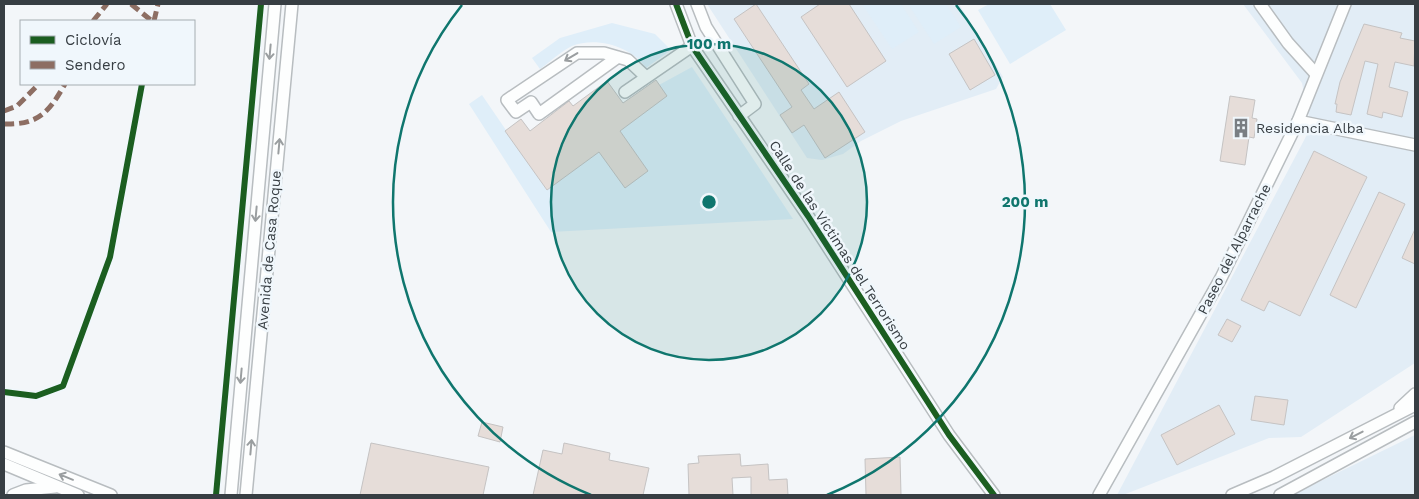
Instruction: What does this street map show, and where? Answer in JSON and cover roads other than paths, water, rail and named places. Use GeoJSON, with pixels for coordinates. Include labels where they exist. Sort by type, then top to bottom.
{"type":"FeatureCollection","features":[{"type":"Feature","properties":{"kind":"street","name":"Avenida de Casa Roque"},"geometry":{"type":"LineString","coordinates":[[231,495],[275,4]]}},
{"type":"Feature","properties":{"kind":"street","name":"Avenida de Casa Roque"},"geometry":{"type":"LineString","coordinates":[[246,495],[292,4]]}},
{"type":"Feature","properties":{"kind":"street"},"geometry":{"type":"LineString","coordinates":[[678,8],[697,4],[706,27],[755,104],[739,116]]}},
{"type":"Feature","properties":{"kind":"street"},"geometry":{"type":"LineString","coordinates":[[1260,4],[1288,43],[1316,74]]}},
{"type":"Feature","properties":{"kind":"street","name":"Paseo del Alparrache"},"geometry":{"type":"LineString","coordinates":[[1103,492],[1221,278],[1298,120],[1345,4]]}},
{"type":"Feature","properties":{"kind":"street","name":"Calle de las Víctimas del Terrorismo"},"geometry":{"type":"LineString","coordinates":[[678,8],[692,46],[808,216],[949,435],[994,495]]}},
{"type":"Feature","properties":{"kind":"street"},"geometry":{"type":"LineString","coordinates":[[625,92],[645,76],[692,46]]}},
{"type":"Feature","properties":{"kind":"street"},"geometry":{"type":"LineString","coordinates":[[618,57],[539,114],[531,102],[516,112],[508,100],[577,53],[604,53],[618,57],[628,60],[645,76]]}},
{"type":"Feature","properties":{"kind":"street"},"geometry":{"type":"LineString","coordinates":[[1298,120],[1415,145]]}},
{"type":"Feature","properties":{"kind":"street"},"geometry":{"type":"LineString","coordinates":[[1382,422],[1415,394]]}},
{"type":"Feature","properties":{"kind":"street"},"geometry":{"type":"LineString","coordinates":[[1232,495],[1274,477],[1415,405]]}},
{"type":"Feature","properties":{"kind":"street"},"geometry":{"type":"LineString","coordinates":[[1280,495],[1413,423]]}},
{"type":"Feature","properties":{"kind":"street"},"geometry":{"type":"LineString","coordinates":[[4,452],[111,495]]}},
{"type":"Feature","properties":{"kind":"street"},"geometry":{"type":"LineString","coordinates":[[4,464],[78,495]]}},
{"type":"Feature","properties":{"kind":"street"},"geometry":{"type":"LineString","coordinates":[[13,495],[26,490],[59,487]]}},
{"type":"Feature","properties":{"kind":"place","name":"Residencia Alba"},"geometry":{"type":"Point","coordinates":[1241,128]}}]}
